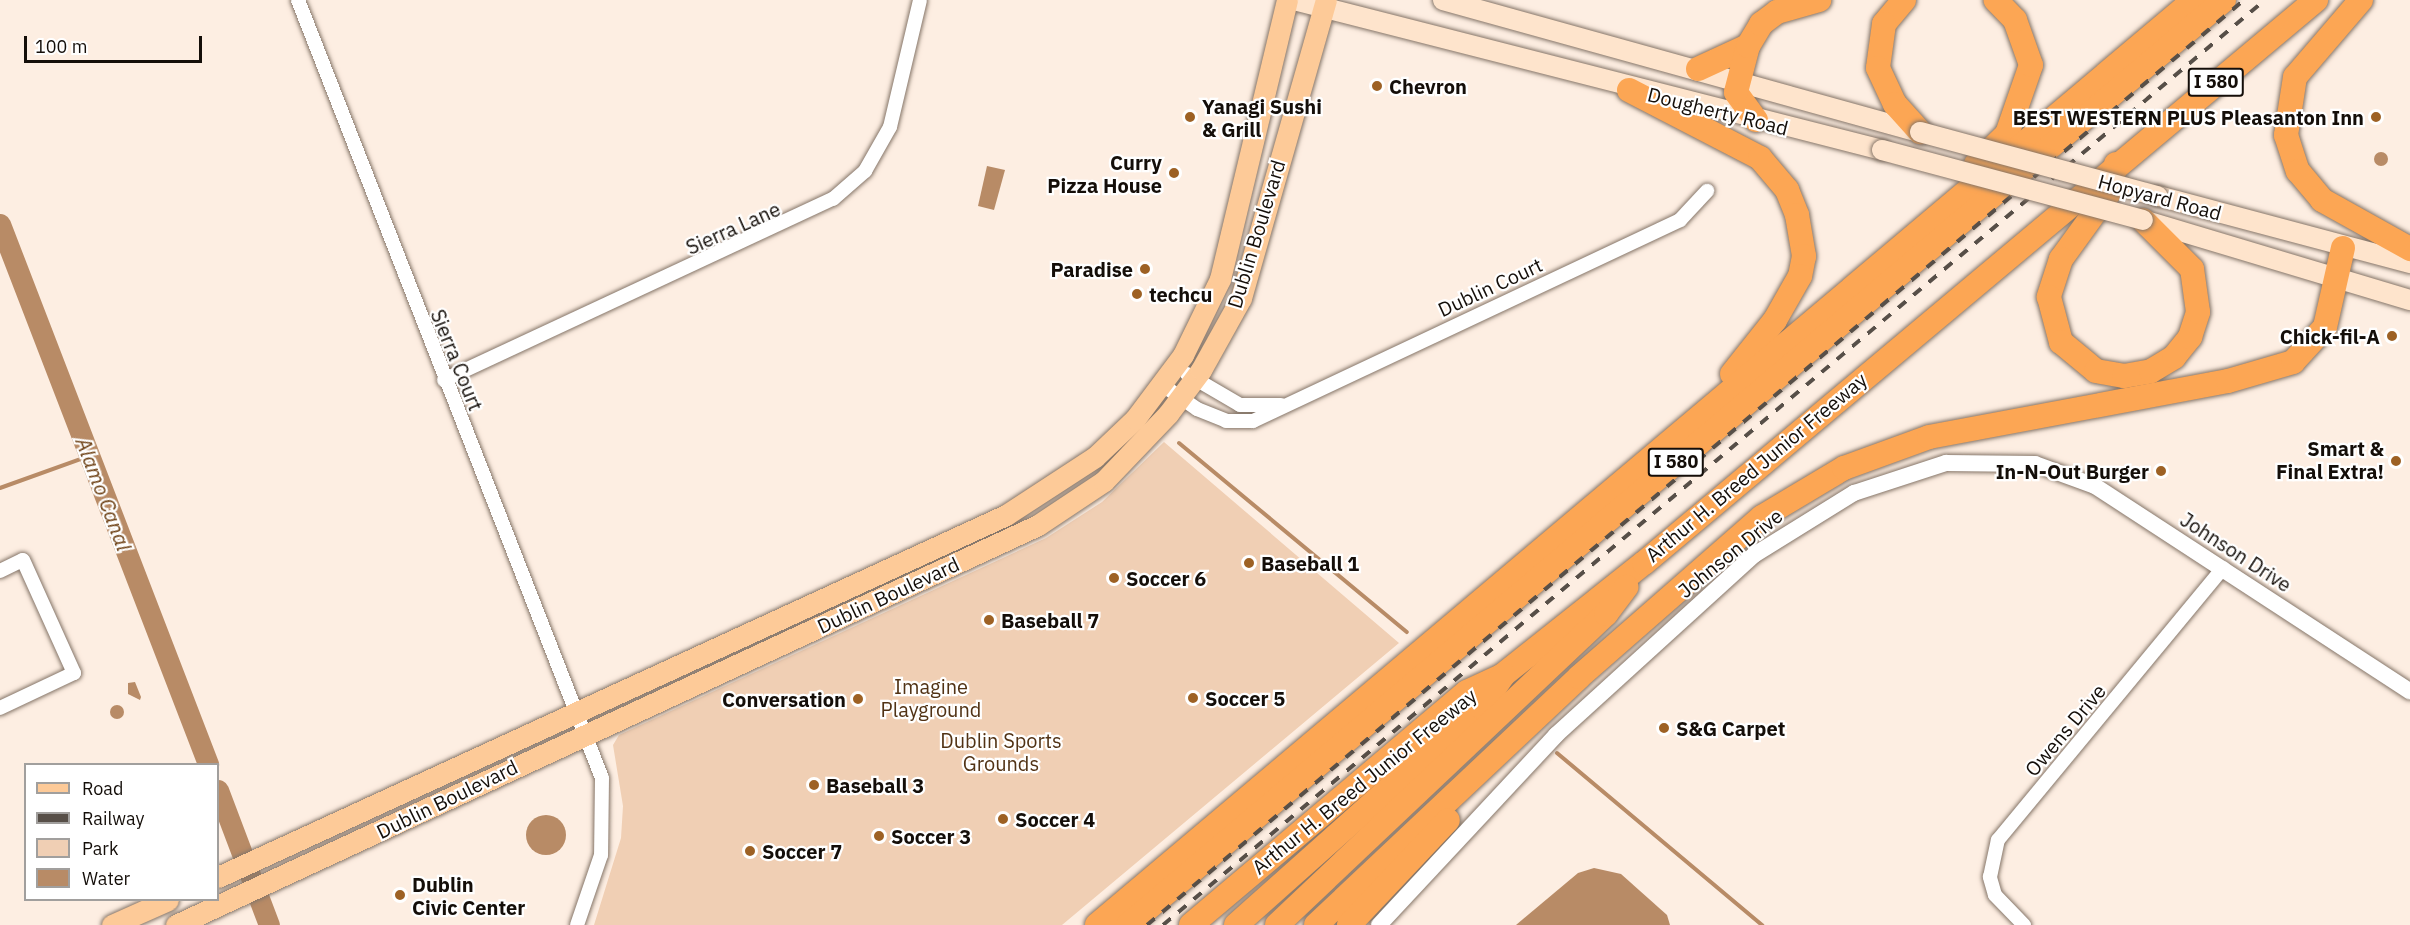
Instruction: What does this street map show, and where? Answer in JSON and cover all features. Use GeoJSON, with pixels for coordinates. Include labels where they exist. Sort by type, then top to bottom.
{"type":"FeatureCollection","features":[{"type":"Feature","properties":{"kind":"highway"},"geometry":{"type":"LineString","coordinates":[[1756,120],[1736,92],[1748,46],[1761,24],[1777,12],[1819,0]]}},
{"type":"Feature","properties":{"kind":"highway"},"geometry":{"type":"LineString","coordinates":[[1904,0],[1884,24],[1878,68],[1884,86],[1914,128]]}},
{"type":"Feature","properties":{"kind":"highway"},"geometry":{"type":"LineString","coordinates":[[1775,353],[1805,315],[2007,134],[2031,65],[2015,20],[1996,0]]}},
{"type":"Feature","properties":{"kind":"highway","name":"I 580"},"geometry":{"type":"LineString","coordinates":[[1097,925],[2194,0]]}},
{"type":"Feature","properties":{"kind":"highway","name":"I 580"},"geometry":{"type":"LineString","coordinates":[[1128,925],[2224,0]]}},
{"type":"Feature","properties":{"kind":"highway","name":"Arthur H. Breed Junior Freeway"},"geometry":{"type":"LineString","coordinates":[[1191,925],[1467,692],[1503,675],[1644,563],[2116,164],[2316,0]]}},
{"type":"Feature","properties":{"kind":"highway"},"geometry":{"type":"LineString","coordinates":[[2361,0],[2295,77],[2286,135],[2298,171],[2322,200],[2410,249]]}},
{"type":"Feature","properties":{"kind":"highway"},"geometry":{"type":"LineString","coordinates":[[1698,69],[1748,46]]}},
{"type":"Feature","properties":{"kind":"highway"},"geometry":{"type":"LineString","coordinates":[[1629,90],[1761,158],[1787,190],[1801,231],[1802,266],[1790,298],[1713,405]]}},
{"type":"Feature","properties":{"kind":"highway"},"geometry":{"type":"LineString","coordinates":[[2116,164],[2109,193],[2061,259],[2049,297],[2061,342],[2096,371],[2124,376],[2151,371],[2174,357],[2190,337],[2198,312],[2192,269],[2143,220]]}},
{"type":"Feature","properties":{"kind":"highway"},"geometry":{"type":"LineString","coordinates":[[1316,925],[1516,737],[1728,544],[1800,492],[1887,450],[1929,438],[2271,372],[2310,350],[2325,327],[2343,248]]}},
{"type":"Feature","properties":{"kind":"highway"},"geometry":{"type":"LineString","coordinates":[[1277,925],[1606,614],[1644,563]]}},
{"type":"Feature","properties":{"kind":"highway"},"geometry":{"type":"LineString","coordinates":[[1236,925],[1481,707],[1503,675]]}},
{"type":"Feature","properties":{"kind":"highway"},"geometry":{"type":"LineString","coordinates":[[1349,925],[1404,870],[1516,737]]}},
{"type":"Feature","properties":{"kind":"main road","name":"Dublin Boulevard"},"geometry":{"type":"LineString","coordinates":[[219,877],[978,528],[1095,457],[1175,366],[1221,277],[1287,0]]}},
{"type":"Feature","properties":{"kind":"main road","name":"Dougherty Road"},"geometry":{"type":"LineString","coordinates":[[1294,0],[1324,5],[1629,90],[1882,150],[2143,220]]}},
{"type":"Feature","properties":{"kind":"main road","name":"Dougherty Road"},"geometry":{"type":"LineString","coordinates":[[1443,0],[1914,128]]}},
{"type":"Feature","properties":{"kind":"main road","name":"Dublin Boulevard"},"geometry":{"type":"LineString","coordinates":[[176,925],[289,874],[587,732],[1038,525],[1083,497],[1130,457],[1180,398],[1194,379],[1241,298],[1324,5]]}},
{"type":"Feature","properties":{"kind":"main road","name":"Hopyard Road"},"geometry":{"type":"LineString","coordinates":[[1914,128],[2343,248],[2410,263]]}},
{"type":"Feature","properties":{"kind":"main road","name":"Hopyard Road"},"geometry":{"type":"LineString","coordinates":[[2143,220],[2336,280],[2410,300]]}},
{"type":"Feature","properties":{"kind":"main road"},"geometry":{"type":"LineString","coordinates":[[908,586],[910,574],[976,543],[978,528]]}},
{"type":"Feature","properties":{"kind":"main road"},"geometry":{"type":"LineString","coordinates":[[112,925],[166,901]]}},
{"type":"Feature","properties":{"kind":"street","name":"Sierra Court"},"geometry":{"type":"LineString","coordinates":[[298,0],[444,381],[580,711],[602,778],[605,819],[601,855],[577,925]]}},
{"type":"Feature","properties":{"kind":"street","name":"Sierra Lane"},"geometry":{"type":"LineString","coordinates":[[444,381],[834,199],[865,171],[890,128],[920,0]]}},
{"type":"Feature","properties":{"kind":"street","name":"Dublin Court"},"geometry":{"type":"LineString","coordinates":[[1161,384],[1180,398],[1226,421],[1253,421],[1281,405],[1680,220],[1707,191]]}},
{"type":"Feature","properties":{"kind":"street","name":"Dublin Court"},"geometry":{"type":"LineString","coordinates":[[1175,366],[1240,405],[1281,405]]}},
{"type":"Feature","properties":{"kind":"street","name":"Johnson Drive"},"geometry":{"type":"LineString","coordinates":[[1379,925],[1556,735],[1661,636],[1787,531],[1873,485],[1946,463],[2035,464],[2095,486],[2410,691]]}},
{"type":"Feature","properties":{"kind":"street"},"geometry":{"type":"LineString","coordinates":[[0,571],[23,560],[74,673],[0,708]]}},
{"type":"Feature","properties":{"kind":"street","name":"Owens Drive"},"geometry":{"type":"LineString","coordinates":[[2024,925],[1995,895],[1990,877],[1998,840],[2223,568]]}},
{"type":"Feature","properties":{"kind":"green space","name":"Dublin Sports Grounds"},"geometry":{"type":"Polygon","coordinates":[[[1164,442],[1399,643],[1062,925],[594,925],[621,838],[623,806],[613,745],[619,735],[1046,538],[1102,502],[1164,442]]]}},
{"type":"Feature","properties":{"kind":"water"},"geometry":{"type":"Polygon","coordinates":[[[2378,152],[2384,152],[2388,159],[2384,166],[2378,166],[2374,162],[2374,156],[2378,152]]]}},
{"type":"Feature","properties":{"kind":"water"},"geometry":{"type":"Polygon","coordinates":[[[987,166],[1005,170],[994,210],[978,206],[987,166]]]}},
{"type":"Feature","properties":{"kind":"water"},"geometry":{"type":"Polygon","coordinates":[[[135,682],[140,700],[128,694],[128,683],[135,682]]]}},
{"type":"Feature","properties":{"kind":"water"},"geometry":{"type":"Polygon","coordinates":[[[117,705],[122,707],[124,712],[122,717],[117,719],[112,717],[110,712],[112,707],[117,705]]]}},
{"type":"Feature","properties":{"kind":"water"},"geometry":{"type":"Polygon","coordinates":[[[546,815],[554,816],[560,821],[565,827],[565,843],[560,849],[554,854],[546,855],[538,854],[532,849],[527,843],[526,835],[527,827],[532,821],[538,816],[546,815]]]}},
{"type":"Feature","properties":{"kind":"water"},"geometry":{"type":"Polygon","coordinates":[[[1594,868],[1621,874],[1667,915],[1670,925],[1516,925],[1578,873],[1594,868]]]}},
{"type":"Feature","properties":{"kind":"waterway","name":"Alamo Canal"},"geometry":{"type":"LineString","coordinates":[[0,224],[208,763]]}},
{"type":"Feature","properties":{"kind":"waterway"},"geometry":{"type":"LineString","coordinates":[[1179,443],[1407,632]]}},
{"type":"Feature","properties":{"kind":"waterway"},"geometry":{"type":"LineString","coordinates":[[0,488],[89,456]]}},
{"type":"Feature","properties":{"kind":"waterway"},"geometry":{"type":"LineString","coordinates":[[1557,753],[1762,925]]}},
{"type":"Feature","properties":{"kind":"waterway","name":"Alamo Canal"},"geometry":{"type":"LineString","coordinates":[[219,793],[269,925]]}},
{"type":"Feature","properties":{"kind":"railway"},"geometry":{"type":"LineString","coordinates":[[1147,925],[2244,0]]}},
{"type":"Feature","properties":{"kind":"railway"},"geometry":{"type":"LineString","coordinates":[[1163,925],[2265,0]]}},
{"type":"Feature","properties":{"kind":"place","name":"Chevron"},"geometry":{"type":"Point","coordinates":[1377,86]}},
{"type":"Feature","properties":{"kind":"place","name":"Yanagi Sushi & Grill"},"geometry":{"type":"Point","coordinates":[1190,117]}},
{"type":"Feature","properties":{"kind":"place","name":"BEST WESTERN PLUS Pleasanton Inn"},"geometry":{"type":"Point","coordinates":[2376,117]}},
{"type":"Feature","properties":{"kind":"place","name":"Curry Pizza House"},"geometry":{"type":"Point","coordinates":[1174,173]}},
{"type":"Feature","properties":{"kind":"place","name":"Paradise"},"geometry":{"type":"Point","coordinates":[1145,269]}},
{"type":"Feature","properties":{"kind":"place","name":"techcu"},"geometry":{"type":"Point","coordinates":[1137,294]}},
{"type":"Feature","properties":{"kind":"place","name":"Chick-fil-A"},"geometry":{"type":"Point","coordinates":[2392,336]}},
{"type":"Feature","properties":{"kind":"place","name":"Smart & Final Extra!"},"geometry":{"type":"Point","coordinates":[2396,461]}},
{"type":"Feature","properties":{"kind":"place","name":"In-N-Out Burger"},"geometry":{"type":"Point","coordinates":[2161,471]}},
{"type":"Feature","properties":{"kind":"place","name":"Baseball 1"},"geometry":{"type":"Point","coordinates":[1249,563]}},
{"type":"Feature","properties":{"kind":"place","name":"Soccer 6"},"geometry":{"type":"Point","coordinates":[1114,578]}},
{"type":"Feature","properties":{"kind":"place","name":"Baseball 7"},"geometry":{"type":"Point","coordinates":[989,620]}},
{"type":"Feature","properties":{"kind":"place","name":"Soccer 5"},"geometry":{"type":"Point","coordinates":[1193,698]}},
{"type":"Feature","properties":{"kind":"place","name":"Conversation"},"geometry":{"type":"Point","coordinates":[858,699]}},
{"type":"Feature","properties":{"kind":"place","name":"S&G Carpet"},"geometry":{"type":"Point","coordinates":[1664,728]}},
{"type":"Feature","properties":{"kind":"place","name":"Baseball 3"},"geometry":{"type":"Point","coordinates":[814,785]}},
{"type":"Feature","properties":{"kind":"place","name":"Soccer 4"},"geometry":{"type":"Point","coordinates":[1003,819]}},
{"type":"Feature","properties":{"kind":"place","name":"Soccer 3"},"geometry":{"type":"Point","coordinates":[879,836]}},
{"type":"Feature","properties":{"kind":"place","name":"Soccer 7"},"geometry":{"type":"Point","coordinates":[750,851]}},
{"type":"Feature","properties":{"kind":"place","name":"Dublin Civic Center"},"geometry":{"type":"Point","coordinates":[400,895]}},
{"type":"Feature","properties":{"kind":"park label","name":"Imagine Playground"},"geometry":{"type":"Point","coordinates":[931,698]}}]}
